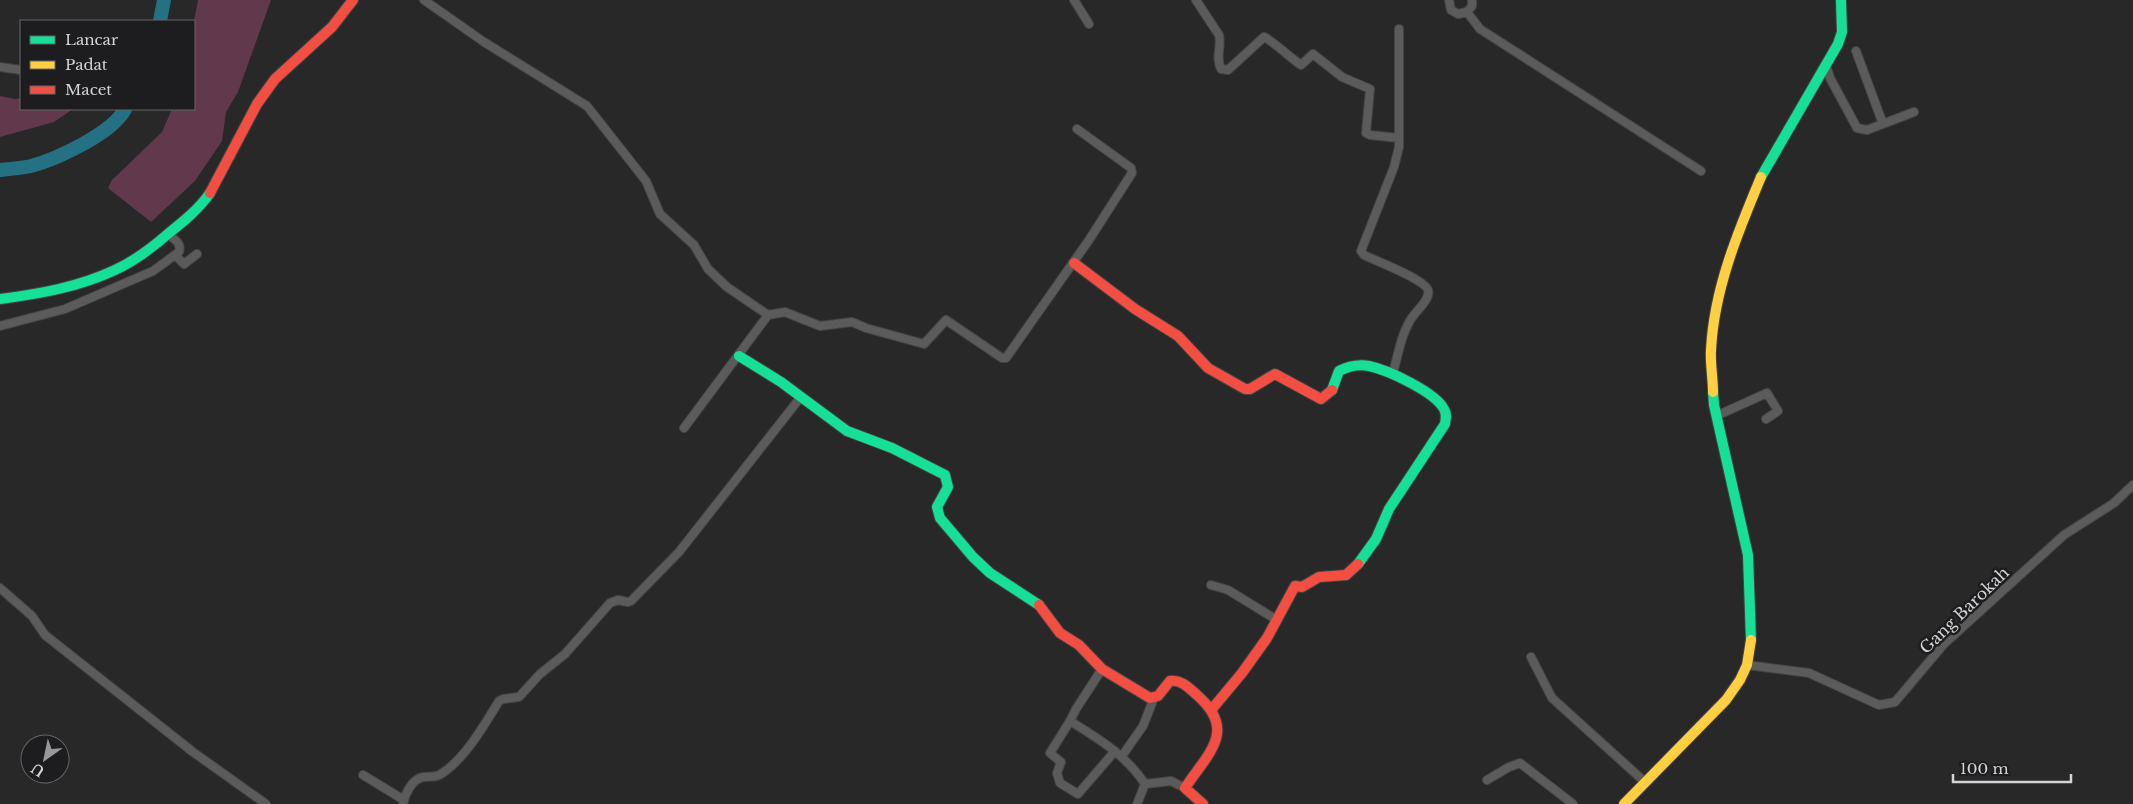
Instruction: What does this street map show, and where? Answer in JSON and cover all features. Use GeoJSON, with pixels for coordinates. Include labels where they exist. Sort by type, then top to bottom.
{"type":"FeatureCollection","features":[{"type":"Feature","properties":{"kind":"street"},"geometry":{"type":"LineString","coordinates":[[0,299],[31,295],[74,285],[116,270],[151,248],[188,218],[209,195],[250,115],[275,79],[332,27],[353,0]]}},
{"type":"Feature","properties":{"kind":"street"},"geometry":{"type":"LineString","coordinates":[[424,0],[484,42],[587,106],[646,181],[660,214],[694,245],[708,269],[727,287],[768,315],[786,312],[820,326],[852,322],[924,344],[946,320],[1002,358],[1006,358],[1074,263],[1133,172],[1131,168],[1077,129]]}},
{"type":"Feature","properties":{"kind":"street"},"geometry":{"type":"LineString","coordinates":[[1074,0],[1089,24]]}},
{"type":"Feature","properties":{"kind":"street"},"geometry":{"type":"LineString","coordinates":[[1196,0],[1219,35],[1218,63],[1221,69],[1228,70],[1264,37],[1269,38],[1282,52],[1301,65],[1313,54],[1342,77],[1370,89],[1366,133],[1399,138]]}},
{"type":"Feature","properties":{"kind":"street"},"geometry":{"type":"LineString","coordinates":[[1447,0],[1451,10],[1458,14],[1467,12],[1472,6],[1472,0]]}},
{"type":"Feature","properties":{"kind":"street"},"geometry":{"type":"LineString","coordinates":[[1624,804],[1726,700],[1740,680],[1747,665],[1751,638],[1748,555],[1714,405],[1711,350],[1722,285],[1736,237],[1761,177],[1801,105],[1826,65],[1842,32],[1841,0]]}},
{"type":"Feature","properties":{"kind":"street"},"geometry":{"type":"LineString","coordinates":[[1467,12],[1480,29],[1701,171]]}},
{"type":"Feature","properties":{"kind":"street"},"geometry":{"type":"LineString","coordinates":[[1393,373],[1400,345],[1410,320],[1428,298],[1429,292],[1418,281],[1364,256],[1361,251],[1394,168],[1399,147],[1399,29]]}},
{"type":"Feature","properties":{"kind":"street"},"geometry":{"type":"LineString","coordinates":[[1856,51],[1882,124]]}},
{"type":"Feature","properties":{"kind":"street"},"geometry":{"type":"LineString","coordinates":[[1826,65],[1830,78],[1857,128],[1867,130],[1914,112]]}},
{"type":"Feature","properties":{"kind":"street"},"geometry":{"type":"LineString","coordinates":[[0,67],[20,70]]}},
{"type":"Feature","properties":{"kind":"street"},"geometry":{"type":"LineString","coordinates":[[0,326],[65,309],[153,271],[176,256],[180,249],[176,241],[167,234]]}},
{"type":"Feature","properties":{"kind":"street"},"geometry":{"type":"LineString","coordinates":[[176,256],[184,264],[198,254]]}},
{"type":"Feature","properties":{"kind":"street"},"geometry":{"type":"LineString","coordinates":[[1074,263],[1135,309],[1178,336],[1208,368],[1245,389],[1250,389],[1275,374],[1321,399],[1333,389],[1337,374],[1343,368],[1363,366],[1393,373],[1431,396],[1443,407],[1446,415],[1445,424],[1389,509],[1376,539],[1362,561],[1346,575],[1319,577],[1302,587],[1295,586],[1277,620],[1242,673],[1212,710]]}},
{"type":"Feature","properties":{"kind":"street"},"geometry":{"type":"LineString","coordinates":[[684,428],[768,315]]}},
{"type":"Feature","properties":{"kind":"street"},"geometry":{"type":"LineString","coordinates":[[738,356],[781,382],[800,398],[848,431],[892,448],[945,475],[949,481],[949,486],[937,507],[937,512],[973,558],[990,573],[1041,607],[1060,633],[1079,645],[1102,669],[1150,698],[1154,698]]}},
{"type":"Feature","properties":{"kind":"street"},"geometry":{"type":"LineString","coordinates":[[1716,416],[1767,393],[1778,411],[1766,419]]}},
{"type":"Feature","properties":{"kind":"street"},"geometry":{"type":"LineString","coordinates":[[363,775],[403,802],[415,780],[423,777],[435,777],[450,768],[476,735],[499,701],[518,697],[540,674],[565,654],[610,603],[618,600],[631,601],[661,572],[800,398]]}},
{"type":"Feature","properties":{"kind":"street","name":"Gang Barokah"},"geometry":{"type":"LineString","coordinates":[[1747,665],[1809,673],[1879,705],[1894,702],[1944,644],[2064,535],[2114,503],[2133,485]]}},
{"type":"Feature","properties":{"kind":"street"},"geometry":{"type":"LineString","coordinates":[[1211,585],[1228,590],[1277,620]]}},
{"type":"Feature","properties":{"kind":"street"},"geometry":{"type":"LineString","coordinates":[[0,588],[32,616],[45,635],[193,752],[266,804]]}},
{"type":"Feature","properties":{"kind":"street"},"geometry":{"type":"LineString","coordinates":[[1531,657],[1552,698],[1646,783]]}},
{"type":"Feature","properties":{"kind":"street"},"geometry":{"type":"LineString","coordinates":[[1102,669],[1050,753],[1061,762],[1057,778],[1078,794],[1145,722],[1154,698],[1173,679],[1190,688],[1212,710],[1217,726],[1217,741],[1185,788]]}},
{"type":"Feature","properties":{"kind":"street"},"geometry":{"type":"LineString","coordinates":[[1070,721],[1131,763],[1145,784]]}},
{"type":"Feature","properties":{"kind":"street"},"geometry":{"type":"LineString","coordinates":[[1487,780],[1508,767],[1520,763],[1573,804]]}},
{"type":"Feature","properties":{"kind":"street"},"geometry":{"type":"LineString","coordinates":[[1145,784],[1171,781],[1185,788],[1203,804]]}},
{"type":"Feature","properties":{"kind":"street"},"geometry":{"type":"LineString","coordinates":[[1137,804],[1145,784]]}},
{"type":"Feature","properties":{"kind":"shaded area"},"geometry":{"type":"Polygon","coordinates":[[[198,0],[271,0],[238,92],[226,112],[222,141],[195,181],[151,222],[108,188],[112,180],[162,132],[172,110],[195,110],[194,20],[198,0]]]}},
{"type":"Feature","properties":{"kind":"shaded area"},"geometry":{"type":"Polygon","coordinates":[[[0,96],[20,98],[20,110],[72,110],[54,122],[0,137],[0,96]]]}},
{"type":"Feature","properties":{"kind":"waterway"},"geometry":{"type":"LineString","coordinates":[[160,20],[164,0]]}},
{"type":"Feature","properties":{"kind":"waterway"},"geometry":{"type":"LineString","coordinates":[[0,170],[31,166],[55,158],[97,136],[119,118],[124,110]]}},
{"type":"Feature","properties":{"kind":"traffic: fast"},"geometry":{"type":"LineString","coordinates":[[1761,177],[1838,44],[1842,32],[1841,0]]}},
{"type":"Feature","properties":{"kind":"traffic: fast"},"geometry":{"type":"LineString","coordinates":[[0,299],[73,285],[101,276],[122,266],[137,258],[180,224],[196,210],[210,193]]}},
{"type":"Feature","properties":{"kind":"traffic: fast"},"geometry":{"type":"LineString","coordinates":[[739,356],[781,382],[847,431],[892,448],[945,475],[948,487],[937,507],[940,518],[973,557],[990,573],[1039,605]]}},
{"type":"Feature","properties":{"kind":"traffic: fast"},"geometry":{"type":"LineString","coordinates":[[1332,390],[1339,371],[1354,366],[1369,366],[1399,377],[1421,389],[1439,402],[1446,414],[1445,424],[1389,509],[1376,539],[1358,564]]}},
{"type":"Feature","properties":{"kind":"traffic: fast"},"geometry":{"type":"LineString","coordinates":[[1713,392],[1714,405],[1748,555],[1751,640]]}},
{"type":"Feature","properties":{"kind":"traffic: slow"},"geometry":{"type":"LineString","coordinates":[[1713,392],[1711,350],[1717,305],[1736,240],[1761,177]]}},
{"type":"Feature","properties":{"kind":"traffic: slow"},"geometry":{"type":"LineString","coordinates":[[1624,804],[1726,700],[1740,680],[1747,665],[1751,640]]}},
{"type":"Feature","properties":{"kind":"traffic: jam"},"geometry":{"type":"LineString","coordinates":[[210,193],[257,104],[275,79],[332,27],[353,0]]}},
{"type":"Feature","properties":{"kind":"traffic: jam"},"geometry":{"type":"LineString","coordinates":[[1074,263],[1135,309],[1178,336],[1208,368],[1245,389],[1250,389],[1275,374],[1321,399],[1332,390]]}},
{"type":"Feature","properties":{"kind":"traffic: jam"},"geometry":{"type":"LineString","coordinates":[[1212,709],[1242,673],[1267,638],[1295,586],[1302,587],[1319,577],[1346,575],[1358,564]]}},
{"type":"Feature","properties":{"kind":"traffic: jam"},"geometry":{"type":"LineString","coordinates":[[1039,605],[1060,633],[1079,645],[1102,669],[1150,698],[1158,696],[1170,681],[1178,681],[1197,695],[1209,708],[1216,720],[1215,742],[1210,753],[1185,788],[1203,804]]}}]}
